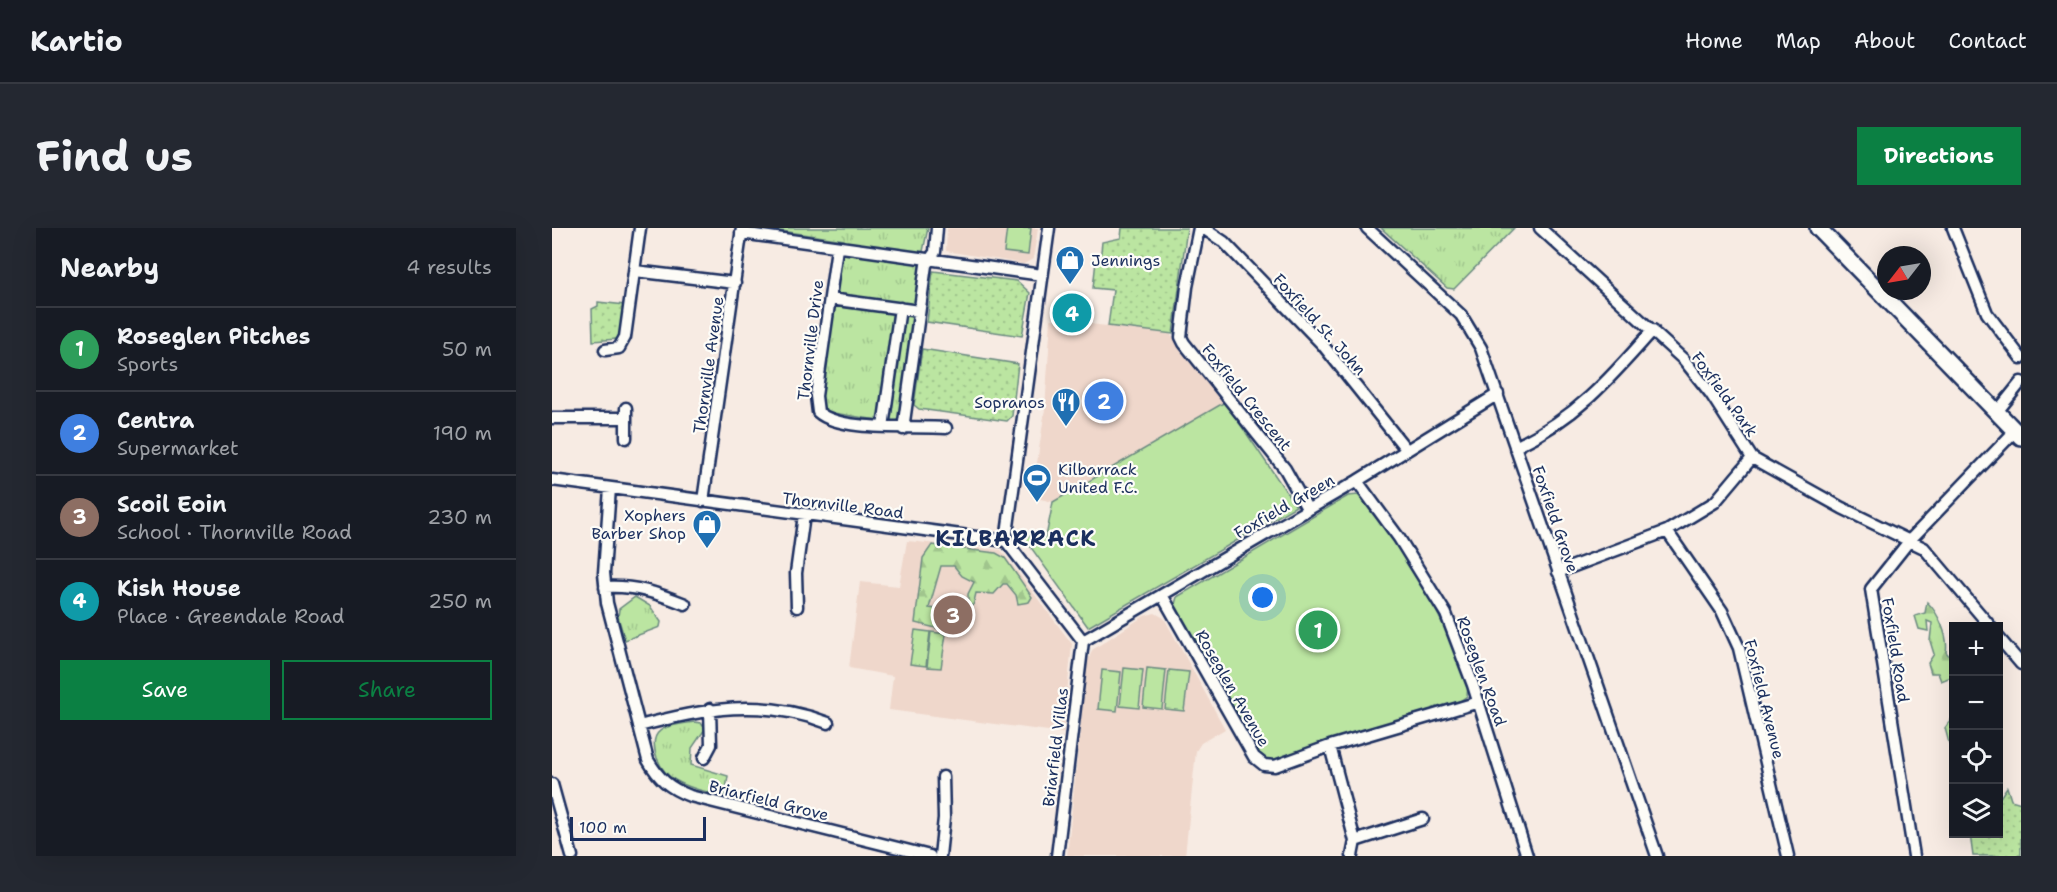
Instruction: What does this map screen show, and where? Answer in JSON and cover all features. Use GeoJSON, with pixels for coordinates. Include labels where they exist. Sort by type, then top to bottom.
{"type":"FeatureCollection","features":[{"type":"Feature","properties":{"kind":"main road"},"geometry":{"type":"LineString","coordinates":[[1818,228],[2018,434]]}},
{"type":"Feature","properties":{"kind":"street"},"geometry":{"type":"LineString","coordinates":[[605,350],[619,348],[625,337],[640,228]]}},
{"type":"Feature","properties":{"kind":"street"},"geometry":{"type":"LineString","coordinates":[[903,429],[926,265],[935,252],[937,228]]}},
{"type":"Feature","properties":{"kind":"street"},"geometry":{"type":"LineString","coordinates":[[1049,228],[1006,541],[1083,641]]}},
{"type":"Feature","properties":{"kind":"street","name":"Foxfield St. John"},"geometry":{"type":"LineString","coordinates":[[1201,228],[1224,242],[1322,344],[1406,449]]}},
{"type":"Feature","properties":{"kind":"street","name":"Foxfield Crescent"},"geometry":{"type":"LineString","coordinates":[[1201,228],[1187,287],[1181,337],[1285,469],[1308,510]]}},
{"type":"Feature","properties":{"kind":"street","name":"Foxfield Grove"},"geometry":{"type":"LineString","coordinates":[[1367,228],[1461,315],[1480,348],[1498,394],[1656,856]]}},
{"type":"Feature","properties":{"kind":"street","name":"Foxfield Park"},"geometry":{"type":"LineString","coordinates":[[1540,228],[1684,360],[1711,394],[1752,458],[1842,508],[1924,548],[1986,622]]}},
{"type":"Feature","properties":{"kind":"street"},"geometry":{"type":"LineString","coordinates":[[1953,228],[1987,314],[2021,358]]}},
{"type":"Feature","properties":{"kind":"street"},"geometry":{"type":"LineString","coordinates":[[741,231],[837,248],[1042,275]]}},
{"type":"Feature","properties":{"kind":"street","name":"Thornville Avenue"},"geometry":{"type":"LineString","coordinates":[[703,501],[741,231]]}},
{"type":"Feature","properties":{"kind":"street","name":"Thornville Drive"},"geometry":{"type":"LineString","coordinates":[[837,248],[816,396],[818,412],[832,420],[883,427],[946,428]]}},
{"type":"Feature","properties":{"kind":"street"},"geometry":{"type":"LineString","coordinates":[[635,271],[735,284]]}},
{"type":"Feature","properties":{"kind":"street"},"geometry":{"type":"LineString","coordinates":[[830,299],[919,311]]}},
{"type":"Feature","properties":{"kind":"street"},"geometry":{"type":"LineString","coordinates":[[883,427],[900,308]]}},
{"type":"Feature","properties":{"kind":"street"},"geometry":{"type":"LineString","coordinates":[[1515,447],[1549,430],[1574,413],[1653,330]]}},
{"type":"Feature","properties":{"kind":"street"},"geometry":{"type":"LineString","coordinates":[[1997,412],[2021,382]]}},
{"type":"Feature","properties":{"kind":"street","name":"Foxfield Green"},"geometry":{"type":"LineString","coordinates":[[1083,641],[1357,481],[1498,394]]}},
{"type":"Feature","properties":{"kind":"street"},"geometry":{"type":"LineString","coordinates":[[552,418],[626,413],[626,438]]}},
{"type":"Feature","properties":{"kind":"street","name":"Foxfield Road"},"geometry":{"type":"LineString","coordinates":[[1914,856],[1872,589],[1910,540],[2018,434]]}},
{"type":"Feature","properties":{"kind":"street"},"geometry":{"type":"LineString","coordinates":[[1558,572],[1667,531],[1715,502],[1752,458]]}},
{"type":"Feature","properties":{"kind":"street","name":"Thornville Road"},"geometry":{"type":"LineString","coordinates":[[552,480],[1006,541]]}},
{"type":"Feature","properties":{"kind":"street","name":"Roseglen Road"},"geometry":{"type":"LineString","coordinates":[[1357,481],[1399,538],[1446,614],[1479,702],[1527,856]]}},
{"type":"Feature","properties":{"kind":"street","name":"Briarfield Grove"},"geometry":{"type":"LineString","coordinates":[[610,488],[605,587],[615,641],[648,760],[656,774],[669,788],[690,796],[930,856]]}},
{"type":"Feature","properties":{"kind":"street"},"geometry":{"type":"LineString","coordinates":[[797,608],[796,573],[804,515]]}},
{"type":"Feature","properties":{"kind":"street","name":"Foxfield Avenue"},"geometry":{"type":"LineString","coordinates":[[1667,531],[1722,611],[1739,648],[1788,856]]}},
{"type":"Feature","properties":{"kind":"street"},"geometry":{"type":"LineString","coordinates":[[605,587],[631,587],[653,591],[685,604]]}},
{"type":"Feature","properties":{"kind":"street","name":"Roseglen Avenue"},"geometry":{"type":"LineString","coordinates":[[1162,595],[1259,762],[1275,766],[1330,746],[1479,702]]}},
{"type":"Feature","properties":{"kind":"street","name":"Briarfield Villas"},"geometry":{"type":"LineString","coordinates":[[1057,856],[1083,641]]}},
{"type":"Feature","properties":{"kind":"street"},"geometry":{"type":"LineString","coordinates":[[2003,643],[2021,664]]}},
{"type":"Feature","properties":{"kind":"street"},"geometry":{"type":"LineString","coordinates":[[639,726],[710,709],[739,706],[803,715],[828,723]]}},
{"type":"Feature","properties":{"kind":"street","name":"Briarfield Grove"},"geometry":{"type":"LineString","coordinates":[[704,758],[711,746],[710,709]]}},
{"type":"Feature","properties":{"kind":"street"},"geometry":{"type":"LineString","coordinates":[[1330,746],[1355,841],[1352,856]]}},
{"type":"Feature","properties":{"kind":"street"},"geometry":{"type":"LineString","coordinates":[[940,856],[944,818],[943,777]]}},
{"type":"Feature","properties":{"kind":"street"},"geometry":{"type":"LineString","coordinates":[[552,784],[572,856]]}},
{"type":"Feature","properties":{"kind":"street"},"geometry":{"type":"LineString","coordinates":[[1355,841],[1423,819]]}},
{"type":"Feature","properties":{"kind":"shaded area"},"geometry":{"type":"Polygon","coordinates":[[[947,228],[1038,228],[1033,259],[1024,264],[946,251],[947,228]]]}},
{"type":"Feature","properties":{"kind":"shaded area"},"geometry":{"type":"Polygon","coordinates":[[[1051,319],[1170,334],[1225,402],[1053,502],[1032,497],[1045,409],[1051,319]]]}},
{"type":"Feature","properties":{"kind":"shaded area"},"geometry":{"type":"Polygon","coordinates":[[[907,541],[1001,550],[1072,644],[1063,733],[889,710],[893,676],[849,668],[860,582],[899,586],[907,541]]]}},
{"type":"Feature","properties":{"kind":"shaded area"},"geometry":{"type":"Polygon","coordinates":[[[1155,613],[1164,618],[1225,729],[1201,743],[1196,751],[1185,856],[1067,856],[1087,664],[1092,650],[1144,616],[1155,613]]]}},
{"type":"Feature","properties":{"kind":"green space"},"geometry":{"type":"Polygon","coordinates":[[[760,228],[928,228],[919,270],[899,417],[896,423],[827,412],[821,404],[844,240],[760,228]]]}},
{"type":"Feature","properties":{"kind":"green space"},"geometry":{"type":"Polygon","coordinates":[[[1007,228],[1031,228],[1028,255],[1004,252],[1007,228]]]}},
{"type":"Feature","properties":{"kind":"green space"},"geometry":{"type":"Polygon","coordinates":[[[1122,228],[1187,228],[1173,334],[1108,326],[1113,290],[1093,288],[1096,261],[1100,261],[1102,242],[1121,238],[1122,228]]]}},
{"type":"Feature","properties":{"kind":"green space"},"geometry":{"type":"Polygon","coordinates":[[[1381,228],[1514,228],[1454,289],[1447,288],[1381,228]]]}},
{"type":"Feature","properties":{"kind":"green space"},"geometry":{"type":"Polygon","coordinates":[[[933,271],[1017,281],[1030,293],[1022,336],[927,322],[933,271]]]}},
{"type":"Feature","properties":{"kind":"green space"},"geometry":{"type":"Polygon","coordinates":[[[598,302],[625,305],[622,333],[617,339],[593,341],[592,309],[598,306],[598,302]]]}},
{"type":"Feature","properties":{"kind":"green space"},"geometry":{"type":"Polygon","coordinates":[[[922,349],[1018,364],[1012,416],[1007,421],[919,409],[914,405],[922,349]]]}},
{"type":"Feature","properties":{"kind":"green space"},"geometry":{"type":"Polygon","coordinates":[[[1225,402],[1296,506],[1088,627],[1022,535],[1046,537],[1053,502],[1225,402]]]}},
{"type":"Feature","properties":{"kind":"green space"},"geometry":{"type":"Polygon","coordinates":[[[1358,495],[1396,543],[1425,588],[1452,643],[1468,685],[1467,696],[1460,701],[1275,760],[1265,760],[1175,604],[1177,597],[1348,496],[1358,495]]]}},
{"type":"Feature","properties":{"kind":"green space"},"geometry":{"type":"Polygon","coordinates":[[[932,545],[996,553],[1005,558],[1032,597],[1029,602],[1018,604],[1016,595],[1007,584],[1003,584],[994,594],[976,593],[973,606],[968,604],[968,594],[974,582],[962,576],[954,566],[941,566],[929,608],[947,610],[952,614],[954,627],[944,630],[915,623],[923,558],[932,545]]]}},
{"type":"Feature","properties":{"kind":"green space"},"geometry":{"type":"Polygon","coordinates":[[[635,597],[650,606],[661,622],[660,627],[625,640],[618,617],[619,609],[635,597]]]}},
{"type":"Feature","properties":{"kind":"green space"},"geometry":{"type":"Polygon","coordinates":[[[1927,602],[1942,625],[1946,639],[1949,678],[1941,681],[1938,673],[1931,673],[1928,663],[1934,654],[1930,641],[1932,623],[1927,621],[1928,631],[1919,629],[1915,616],[1925,613],[1927,602]]]}},
{"type":"Feature","properties":{"kind":"green space"},"geometry":{"type":"Polygon","coordinates":[[[915,630],[930,632],[926,666],[910,664],[915,630]]]}},
{"type":"Feature","properties":{"kind":"green space"},"geometry":{"type":"Polygon","coordinates":[[[931,632],[946,634],[941,668],[927,667],[931,632]]]}},
{"type":"Feature","properties":{"kind":"green space"},"geometry":{"type":"Polygon","coordinates":[[[1124,668],[1143,670],[1139,708],[1120,706],[1124,668]]]}},
{"type":"Feature","properties":{"kind":"green space"},"geometry":{"type":"Polygon","coordinates":[[[1147,668],[1166,670],[1162,709],[1143,707],[1147,668]]]}},
{"type":"Feature","properties":{"kind":"green space"},"geometry":{"type":"Polygon","coordinates":[[[1102,670],[1121,672],[1117,711],[1098,709],[1102,670]]]}},
{"type":"Feature","properties":{"kind":"green space"},"geometry":{"type":"Polygon","coordinates":[[[1169,670],[1189,672],[1184,711],[1165,709],[1169,670]]]}},
{"type":"Feature","properties":{"kind":"green space"},"geometry":{"type":"Polygon","coordinates":[[[694,722],[701,723],[705,729],[692,748],[691,765],[728,776],[725,796],[693,788],[675,780],[664,771],[657,758],[654,747],[657,734],[668,727],[694,722]]]}},
{"type":"Feature","properties":{"kind":"green space"},"geometry":{"type":"Polygon","coordinates":[[[1949,722],[1949,743],[1945,728],[1949,722]]]}},
{"type":"Feature","properties":{"kind":"green space"},"geometry":{"type":"Polygon","coordinates":[[[2007,787],[2011,800],[2021,803],[2021,856],[1973,856],[1971,838],[2003,838],[2003,793],[2007,787]]]}},
{"type":"Feature","properties":{"kind":"place","name":"Jennings"},"geometry":{"type":"Point","coordinates":[1070,286]}},
{"type":"Feature","properties":{"kind":"place","name":"Kish House"},"geometry":{"type":"Point","coordinates":[1072,313]}},
{"type":"Feature","properties":{"kind":"place","name":"Centra"},"geometry":{"type":"Point","coordinates":[1104,401]}},
{"type":"Feature","properties":{"kind":"place","name":"Sopranos"},"geometry":{"type":"Point","coordinates":[1066,428]}},
{"type":"Feature","properties":{"kind":"place","name":"Kilbarrack United F.C."},"geometry":{"type":"Point","coordinates":[1037,504]}},
{"type":"Feature","properties":{"kind":"place","name":"Xophers Barber Shop"},"geometry":{"type":"Point","coordinates":[707,550]}},
{"type":"Feature","properties":{"kind":"place","name":"Scoil Eoin"},"geometry":{"type":"Point","coordinates":[953,615]}},
{"type":"Feature","properties":{"kind":"place","name":"Roseglen Pitches"},"geometry":{"type":"Point","coordinates":[1318,630]}},
{"type":"Feature","properties":{"kind":"district","name":"KILBARRACK"},"geometry":{"type":"Point","coordinates":[1016,538]}}]}
